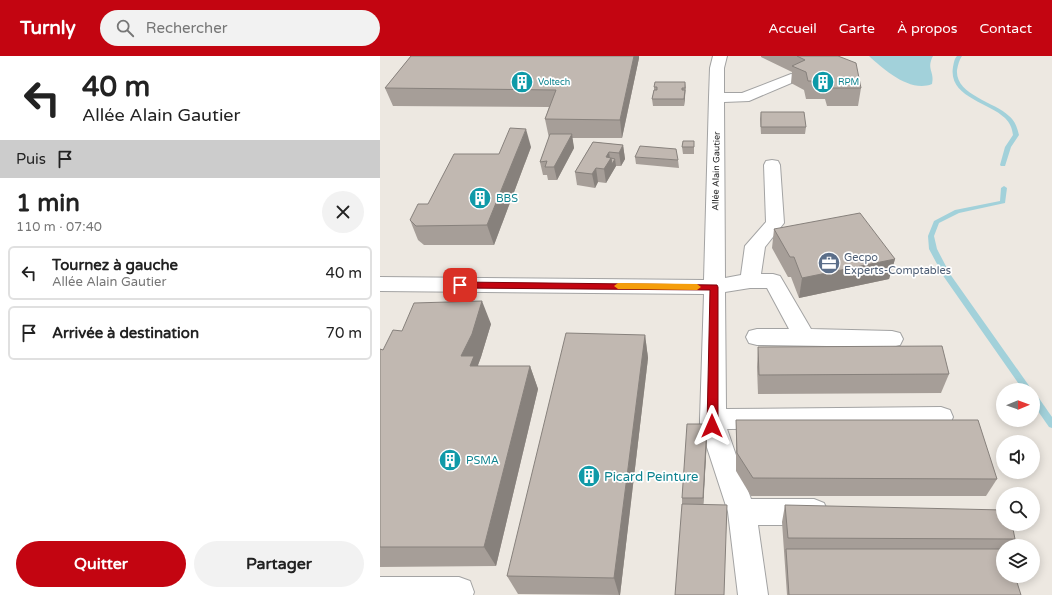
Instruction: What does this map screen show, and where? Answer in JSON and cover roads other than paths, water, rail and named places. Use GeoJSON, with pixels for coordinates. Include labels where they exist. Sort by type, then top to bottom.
{"type":"FeatureCollection","features":[{"type":"Feature","properties":{"kind":"street","name":"Allée Alain Gautier"},"geometry":{"type":"LineString","coordinates":[[712,422],[716,97],[717,68],[720,56]]}},
{"type":"Feature","properties":{"kind":"street"},"geometry":{"type":"LineString","coordinates":[[716,97],[744,98],[791,78]]}},
{"type":"Feature","properties":{"kind":"street"},"geometry":{"type":"LineString","coordinates":[[750,281],[755,246],[775,223],[772,165]]}},
{"type":"Feature","properties":{"kind":"street"},"geometry":{"type":"LineString","coordinates":[[380,284],[714,287],[750,281],[773,280],[806,338]]}},
{"type":"Feature","properties":{"kind":"street"},"geometry":{"type":"LineString","coordinates":[[757,337],[892,339]]}},
{"type":"Feature","properties":{"kind":"street"},"geometry":{"type":"LineString","coordinates":[[753,595],[742,512],[712,422],[941,417]]}},
{"type":"Feature","properties":{"kind":"street"},"geometry":{"type":"LineString","coordinates":[[742,512],[837,512]]}},
{"type":"Feature","properties":{"kind":"street"},"geometry":{"type":"LineString","coordinates":[[380,592],[458,592],[458,595]]}},
{"type":"Feature","properties":{"kind":"water"},"geometry":{"type":"Polygon","coordinates":[[[869,56],[933,56],[930,64],[933,80],[932,84],[924,86],[906,83],[889,73],[869,56]]]}},
{"type":"Feature","properties":{"kind":"waterway"},"geometry":{"type":"LineString","coordinates":[[960,56],[957,59],[955,73],[955,77],[959,85],[973,97],[999,111],[1012,123],[1016,135],[1008,147],[1003,165]]}},
{"type":"Feature","properties":{"kind":"waterway"},"geometry":{"type":"LineString","coordinates":[[1004,188],[1003,202],[957,211],[936,222],[931,236],[933,249],[947,275],[1023,383]]}},
{"type":"Feature","properties":{"kind":"waterway"},"geometry":{"type":"LineString","coordinates":[[1040,407],[1052,424]]}},
{"type":"Feature","properties":{"kind":"place","name":"Voltech"},"geometry":{"type":"Point","coordinates":[522,82]}},
{"type":"Feature","properties":{"kind":"place","name":"RPM"},"geometry":{"type":"Point","coordinates":[823,82]}},
{"type":"Feature","properties":{"kind":"place","name":"BBS"},"geometry":{"type":"Point","coordinates":[480,198]}},
{"type":"Feature","properties":{"kind":"place","name":"Gecpo Experts-Comptables"},"geometry":{"type":"Point","coordinates":[829,263]}},
{"type":"Feature","properties":{"kind":"place","name":"PSMA"},"geometry":{"type":"Point","coordinates":[450,460]}},
{"type":"Feature","properties":{"kind":"place","name":"Picard Peinture"},"geometry":{"type":"Point","coordinates":[589,476]}}]}
